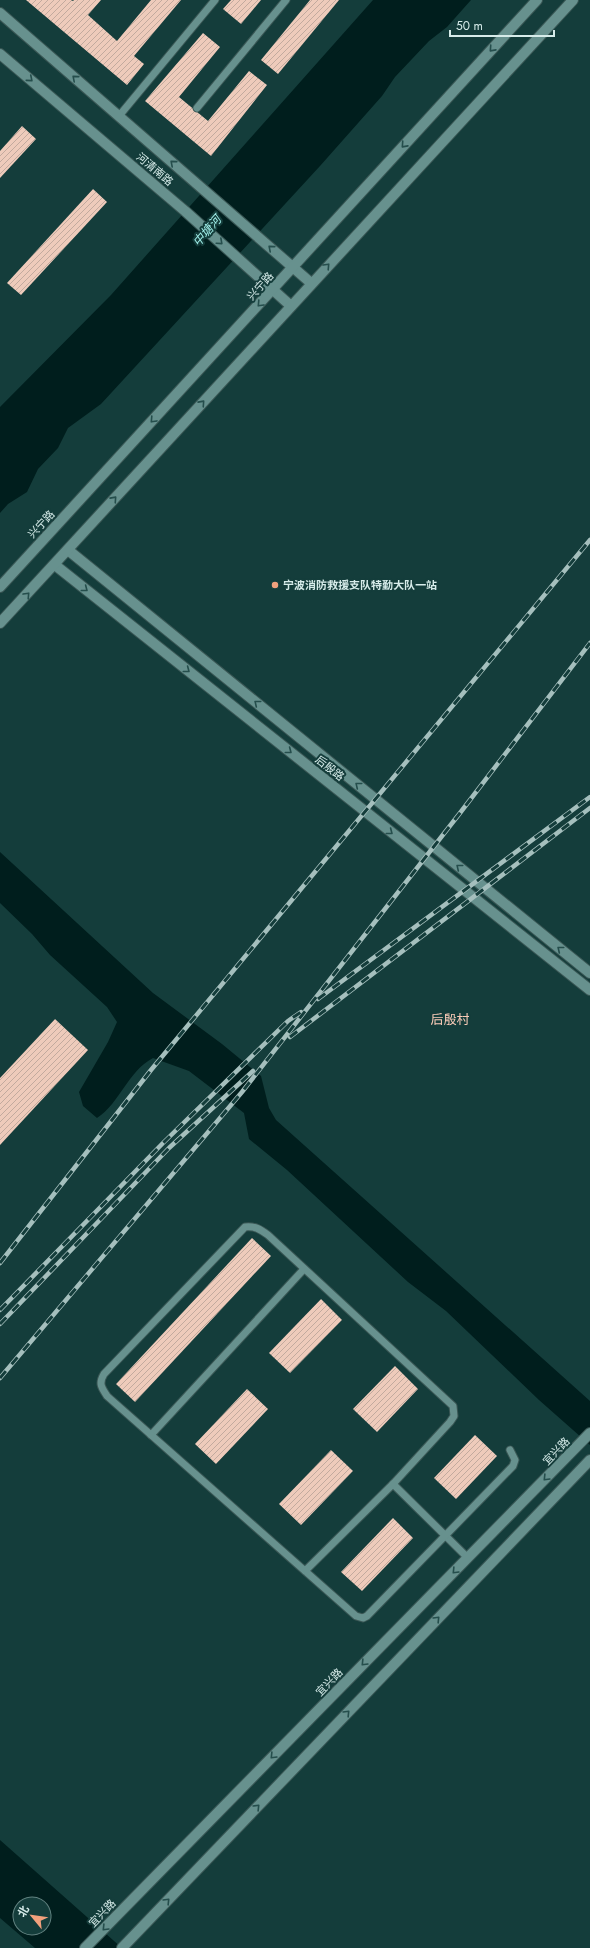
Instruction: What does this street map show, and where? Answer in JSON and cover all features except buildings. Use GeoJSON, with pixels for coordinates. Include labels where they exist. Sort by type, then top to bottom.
{"type":"FeatureCollection","features":[{"type":"Feature","properties":{"kind":"main road","name":"兴宁路"},"geometry":{"type":"LineString","coordinates":[[0,587],[537,0]]}},
{"type":"Feature","properties":{"kind":"main road"},"geometry":{"type":"LineString","coordinates":[[0,623],[311,283],[573,0]]}},
{"type":"Feature","properties":{"kind":"main road","name":"河清南路"},"geometry":{"type":"LineString","coordinates":[[0,13],[293,267]]}},
{"type":"Feature","properties":{"kind":"main road","name":"河清南路"},"geometry":{"type":"LineString","coordinates":[[0,54],[185,211],[290,306]]}},
{"type":"Feature","properties":{"kind":"main road"},"geometry":{"type":"LineString","coordinates":[[293,267],[311,283]]}},
{"type":"Feature","properties":{"kind":"main road","name":"后殷路"},"geometry":{"type":"LineString","coordinates":[[68,550],[590,973]]}},
{"type":"Feature","properties":{"kind":"main road","name":"后殷路"},"geometry":{"type":"LineString","coordinates":[[54,565],[590,990]]}},
{"type":"Feature","properties":{"kind":"main road","name":"宜兴路"},"geometry":{"type":"LineString","coordinates":[[85,1948],[590,1433]]}},
{"type":"Feature","properties":{"kind":"main road"},"geometry":{"type":"LineString","coordinates":[[122,1948],[589,1461]]}},
{"type":"Feature","properties":{"kind":"lane"},"geometry":{"type":"LineString","coordinates":[[119,116],[215,0]]}},
{"type":"Feature","properties":{"kind":"lane"},"geometry":{"type":"LineString","coordinates":[[197,108],[286,0]]}},
{"type":"Feature","properties":{"kind":"lane"},"geometry":{"type":"LineString","coordinates":[[305,1571],[393,1484],[450,1422],[454,1416],[453,1406],[260,1229],[251,1226],[245,1227],[104,1374],[100,1386],[107,1396],[151,1435],[305,1571],[356,1616],[363,1618],[367,1616],[513,1466],[515,1460],[510,1450]]}},
{"type":"Feature","properties":{"kind":"lane"},"geometry":{"type":"LineString","coordinates":[[151,1435],[304,1269]]}},
{"type":"Feature","properties":{"kind":"lane"},"geometry":{"type":"LineString","coordinates":[[393,1484],[468,1558]]}},
{"type":"Feature","properties":{"kind":"water","name":"中塘河"},"geometry":{"type":"Polygon","coordinates":[[[373,0],[471,0],[447,27],[429,41],[395,77],[382,96],[320,166],[101,404],[68,428],[58,448],[38,469],[27,492],[8,504],[0,513],[0,407],[111,295],[373,0]]]}},
{"type":"Feature","properties":{"kind":"water"},"geometry":{"type":"Polygon","coordinates":[[[0,852],[153,993],[222,1044],[261,1076],[269,1108],[276,1120],[590,1401],[590,1445],[539,1400],[446,1311],[408,1282],[287,1170],[249,1139],[244,1113],[189,1071],[153,1058],[137,1071],[112,1104],[97,1118],[83,1106],[79,1092],[108,1042],[117,1022],[107,1007],[50,955],[32,934],[0,903],[0,852]]]}},
{"type":"Feature","properties":{"kind":"water"},"geometry":{"type":"Polygon","coordinates":[[[0,1840],[122,1948],[35,1948],[21,1936],[52,1936],[52,1896],[12,1896],[12,1928],[0,1918],[0,1840]]]}},
{"type":"Feature","properties":{"kind":"railway"},"geometry":{"type":"LineString","coordinates":[[0,1263],[151,1070],[590,540]]}},
{"type":"Feature","properties":{"kind":"railway"},"geometry":{"type":"LineString","coordinates":[[0,1378],[242,1092],[460,813],[590,643]]}},
{"type":"Feature","properties":{"kind":"railway"},"geometry":{"type":"LineString","coordinates":[[318,999],[590,797]]}},
{"type":"Feature","properties":{"kind":"railway"},"geometry":{"type":"LineString","coordinates":[[290,1037],[590,808]]}},
{"type":"Feature","properties":{"kind":"railway"},"geometry":{"type":"LineString","coordinates":[[0,1310],[163,1143],[288,1021],[301,1012]]}},
{"type":"Feature","properties":{"kind":"railway"},"geometry":{"type":"LineString","coordinates":[[0,1324],[169,1148],[253,1071]]}},
{"type":"Feature","properties":{"kind":"place","name":"宁波消防救援支队特勤大队一站"},"geometry":{"type":"Point","coordinates":[275,585]}},
{"type":"Feature","properties":{"kind":"district","name":"后殷村"},"geometry":{"type":"Point","coordinates":[450,1019]}}]}
